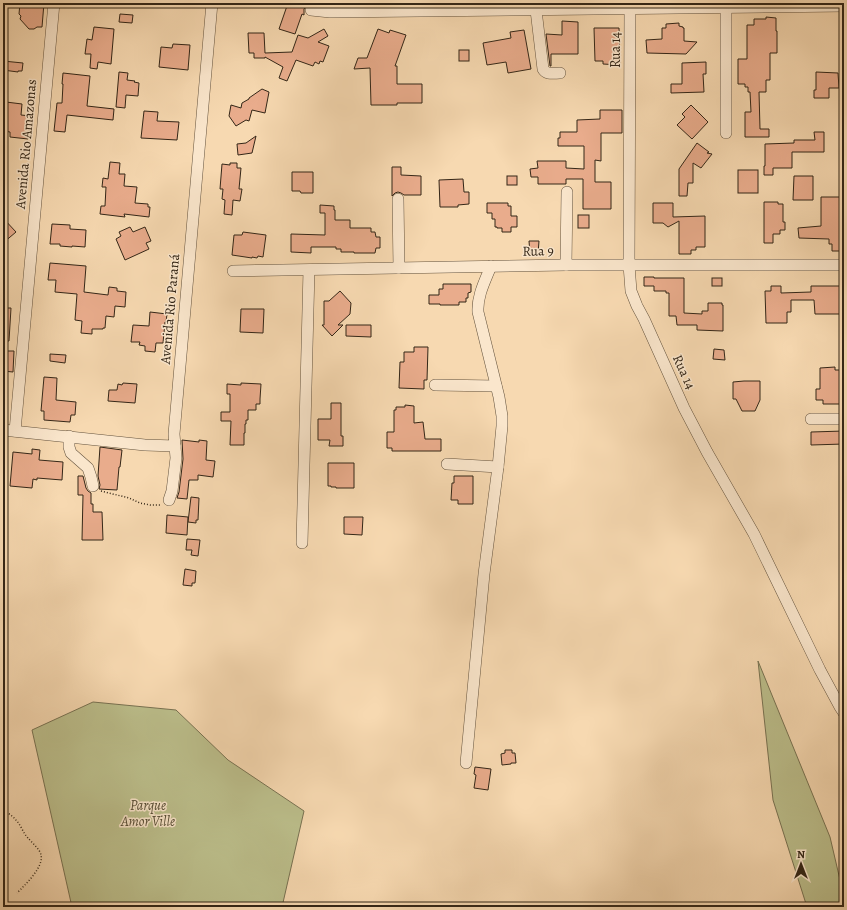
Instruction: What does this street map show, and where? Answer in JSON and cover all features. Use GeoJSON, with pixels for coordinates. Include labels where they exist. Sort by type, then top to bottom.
{"type":"FeatureCollection","features":[{"type":"Feature","properties":{"kind":"street","name":"Avenida Rio Amazonas"},"geometry":{"type":"LineString","coordinates":[[15,431],[54,3]]}},
{"type":"Feature","properties":{"kind":"street","name":"Avenida Rio Paraná"},"geometry":{"type":"LineString","coordinates":[[169,500],[172,491],[176,458],[174,434],[212,3]]}},
{"type":"Feature","properties":{"kind":"street"},"geometry":{"type":"LineString","coordinates":[[311,10],[330,12],[482,7],[536,10],[573,6],[630,8],[694,5],[726,7],[844,6]]}},
{"type":"Feature","properties":{"kind":"street"},"geometry":{"type":"LineString","coordinates":[[726,7],[726,133]]}},
{"type":"Feature","properties":{"kind":"street","name":"Rua 14"},"geometry":{"type":"LineString","coordinates":[[630,8],[629,265],[631,291],[684,408],[707,452],[754,534],[820,670],[844,713]]}},
{"type":"Feature","properties":{"kind":"street"},"geometry":{"type":"LineString","coordinates":[[536,10],[544,72],[560,73]]}},
{"type":"Feature","properties":{"kind":"street"},"geometry":{"type":"LineString","coordinates":[[566,265],[567,192]]}},
{"type":"Feature","properties":{"kind":"street"},"geometry":{"type":"LineString","coordinates":[[398,199],[398,268]]}},
{"type":"Feature","properties":{"kind":"street","name":"Rua 9"},"geometry":{"type":"LineString","coordinates":[[233,271],[566,265],[844,265]]}},
{"type":"Feature","properties":{"kind":"street"},"geometry":{"type":"LineString","coordinates":[[466,763],[484,574],[498,467],[502,416],[478,312],[478,301],[491,266]]}},
{"type":"Feature","properties":{"kind":"street"},"geometry":{"type":"LineString","coordinates":[[302,543],[309,270]]}},
{"type":"Feature","properties":{"kind":"street"},"geometry":{"type":"LineString","coordinates":[[435,385],[496,386]]}},
{"type":"Feature","properties":{"kind":"street"},"geometry":{"type":"LineString","coordinates":[[811,419],[844,419]]}},
{"type":"Feature","properties":{"kind":"street"},"geometry":{"type":"LineString","coordinates":[[3,430],[175,446]]}},
{"type":"Feature","properties":{"kind":"street"},"geometry":{"type":"LineString","coordinates":[[69,436],[69,447],[71,453],[88,468],[93,486]]}},
{"type":"Feature","properties":{"kind":"street"},"geometry":{"type":"LineString","coordinates":[[447,464],[498,467]]}},
{"type":"Feature","properties":{"kind":"path"},"geometry":{"type":"LineString","coordinates":[[93,486],[97,490],[150,505],[162,505],[169,500]]}},
{"type":"Feature","properties":{"kind":"path"},"geometry":{"type":"LineString","coordinates":[[3,807],[23,828],[26,836],[39,850],[42,856],[35,874],[17,893]]}},
{"type":"Feature","properties":{"kind":"green space"},"geometry":{"type":"Polygon","coordinates":[[[758,661],[830,837],[844,897],[844,907],[807,907],[773,800],[758,661]]]}},
{"type":"Feature","properties":{"kind":"green space","name":"Parque Amor Ville"},"geometry":{"type":"Polygon","coordinates":[[[93,702],[176,710],[228,760],[304,811],[282,907],[72,907],[32,730],[93,702]]]}},
{"type":"Feature","properties":{"kind":"building"},"geometry":{"type":"Polygon","coordinates":[[[20,3],[44,3],[42,27],[29,29],[20,19],[20,3]]]}},
{"type":"Feature","properties":{"kind":"building"},"geometry":{"type":"Polygon","coordinates":[[[288,3],[308,3],[304,9],[304,15],[302,14],[295,34],[279,29],[288,3]]]}},
{"type":"Feature","properties":{"kind":"building"},"geometry":{"type":"Polygon","coordinates":[[[120,14],[133,15],[132,23],[119,22],[120,14]]]}},
{"type":"Feature","properties":{"kind":"building"},"geometry":{"type":"Polygon","coordinates":[[[766,17],[776,18],[777,31],[777,53],[770,53],[770,80],[766,80],[766,92],[759,92],[760,129],[769,129],[769,137],[745,137],[745,112],[751,112],[750,92],[748,92],[748,87],[745,87],[745,84],[738,84],[738,59],[747,59],[747,25],[754,25],[754,19],[766,19],[766,17]]]}},
{"type":"Feature","properties":{"kind":"building"},"geometry":{"type":"Polygon","coordinates":[[[562,21],[578,22],[578,54],[551,54],[550,66],[546,34],[562,35],[562,21]]]}},
{"type":"Feature","properties":{"kind":"building"},"geometry":{"type":"Polygon","coordinates":[[[679,23],[679,26],[684,28],[684,41],[697,42],[686,54],[647,53],[646,40],[662,39],[662,28],[666,28],[666,24],[679,23]]]}},
{"type":"Feature","properties":{"kind":"building"},"geometry":{"type":"Polygon","coordinates":[[[94,27],[114,29],[111,64],[98,62],[97,69],[90,68],[91,54],[85,54],[87,39],[92,40],[94,27]]]}},
{"type":"Feature","properties":{"kind":"building"},"geometry":{"type":"Polygon","coordinates":[[[594,28],[619,28],[620,65],[603,64],[603,61],[595,61],[594,28]]]}},
{"type":"Feature","properties":{"kind":"building"},"geometry":{"type":"Polygon","coordinates":[[[324,29],[328,36],[318,42],[329,46],[323,62],[320,61],[319,64],[315,62],[313,66],[296,60],[287,81],[279,78],[283,67],[265,57],[254,58],[254,53],[249,53],[248,33],[264,33],[265,53],[292,52],[298,35],[308,38],[324,29]]]}},
{"type":"Feature","properties":{"kind":"building"},"geometry":{"type":"Polygon","coordinates":[[[378,29],[389,33],[390,30],[406,35],[395,66],[397,66],[397,84],[422,84],[422,103],[371,105],[370,68],[354,69],[358,58],[367,58],[378,29]]]}},
{"type":"Feature","properties":{"kind":"building"},"geometry":{"type":"Polygon","coordinates":[[[524,30],[531,69],[508,73],[506,62],[487,65],[483,43],[511,38],[510,32],[524,30]]]}},
{"type":"Feature","properties":{"kind":"building"},"geometry":{"type":"Polygon","coordinates":[[[173,44],[190,45],[188,70],[159,67],[161,47],[172,48],[173,44]]]}},
{"type":"Feature","properties":{"kind":"building"},"geometry":{"type":"Polygon","coordinates":[[[459,50],[469,50],[469,61],[459,61],[459,50]]]}},
{"type":"Feature","properties":{"kind":"building"},"geometry":{"type":"Polygon","coordinates":[[[3,61],[23,63],[22,71],[18,72],[3,70],[3,61]]]}},
{"type":"Feature","properties":{"kind":"building"},"geometry":{"type":"Polygon","coordinates":[[[706,62],[706,74],[703,74],[704,92],[671,93],[671,84],[682,84],[682,63],[706,62]]]}},
{"type":"Feature","properties":{"kind":"building"},"geometry":{"type":"Polygon","coordinates":[[[119,72],[128,73],[127,80],[139,83],[138,96],[126,95],[125,108],[116,107],[119,72]]]}},
{"type":"Feature","properties":{"kind":"building"},"geometry":{"type":"Polygon","coordinates":[[[816,72],[838,73],[839,88],[829,88],[829,98],[814,98],[814,90],[816,90],[816,72]]]}},
{"type":"Feature","properties":{"kind":"building"},"geometry":{"type":"Polygon","coordinates":[[[63,73],[90,76],[87,106],[114,109],[113,120],[67,115],[65,132],[54,131],[57,103],[62,103],[63,73]]]}},
{"type":"Feature","properties":{"kind":"building"},"geometry":{"type":"Polygon","coordinates":[[[262,89],[269,92],[265,113],[252,110],[249,121],[246,120],[236,126],[229,116],[231,105],[241,108],[242,103],[262,89]]]}},
{"type":"Feature","properties":{"kind":"building"},"geometry":{"type":"Polygon","coordinates":[[[6,102],[22,104],[21,115],[31,116],[28,139],[10,137],[10,132],[4,131],[6,102]]]}},
{"type":"Feature","properties":{"kind":"building"},"geometry":{"type":"Polygon","coordinates":[[[691,105],[708,122],[692,139],[677,125],[685,117],[682,114],[691,105]]]}},
{"type":"Feature","properties":{"kind":"building"},"geometry":{"type":"Polygon","coordinates":[[[600,110],[622,110],[622,133],[601,133],[601,161],[595,160],[595,182],[611,182],[611,209],[583,209],[583,179],[566,179],[566,184],[538,184],[538,177],[531,177],[530,169],[538,168],[537,161],[566,161],[566,168],[584,169],[584,146],[558,146],[558,138],[560,138],[560,132],[577,132],[577,120],[600,119],[600,110]]]}},
{"type":"Feature","properties":{"kind":"building"},"geometry":{"type":"Polygon","coordinates":[[[144,111],[158,112],[157,121],[179,122],[177,140],[141,138],[144,111]]]}},
{"type":"Feature","properties":{"kind":"building"},"geometry":{"type":"Polygon","coordinates":[[[814,132],[824,132],[824,152],[792,152],[792,168],[773,168],[773,175],[764,175],[765,144],[794,143],[794,140],[815,140],[814,132]]]}},
{"type":"Feature","properties":{"kind":"building"},"geometry":{"type":"Polygon","coordinates":[[[256,136],[252,153],[238,155],[237,144],[246,143],[256,136]]]}},
{"type":"Feature","properties":{"kind":"building"},"geometry":{"type":"Polygon","coordinates":[[[697,143],[709,152],[707,153],[712,154],[701,168],[693,163],[693,183],[688,183],[687,196],[679,196],[679,169],[697,143]]]}},
{"type":"Feature","properties":{"kind":"building"},"geometry":{"type":"Polygon","coordinates":[[[110,162],[120,163],[119,174],[125,174],[124,186],[137,187],[135,203],[148,204],[148,207],[150,207],[149,217],[124,214],[125,217],[100,214],[101,206],[105,206],[106,187],[102,187],[103,178],[108,179],[110,162]]]}},
{"type":"Feature","properties":{"kind":"building"},"geometry":{"type":"Polygon","coordinates":[[[230,163],[237,163],[237,168],[241,168],[239,189],[242,189],[240,201],[233,200],[232,215],[224,214],[225,200],[222,199],[223,189],[220,189],[222,164],[230,165],[230,163]]]}},
{"type":"Feature","properties":{"kind":"building"},"geometry":{"type":"Polygon","coordinates":[[[392,167],[401,167],[401,175],[421,176],[421,195],[404,195],[398,192],[392,196],[392,167]]]}},
{"type":"Feature","properties":{"kind":"building"},"geometry":{"type":"Polygon","coordinates":[[[738,170],[758,170],[758,193],[738,193],[738,170]]]}},
{"type":"Feature","properties":{"kind":"building"},"geometry":{"type":"Polygon","coordinates":[[[292,172],[313,172],[313,193],[292,191],[292,172]]]}},
{"type":"Feature","properties":{"kind":"building"},"geometry":{"type":"Polygon","coordinates":[[[507,176],[517,176],[517,185],[507,185],[507,176]]]}},
{"type":"Feature","properties":{"kind":"building"},"geometry":{"type":"Polygon","coordinates":[[[794,176],[813,176],[813,200],[793,200],[794,176]]]}},
{"type":"Feature","properties":{"kind":"building"},"geometry":{"type":"Polygon","coordinates":[[[463,179],[464,192],[469,192],[469,204],[458,205],[458,207],[440,207],[439,180],[463,179]]]}},
{"type":"Feature","properties":{"kind":"building"},"geometry":{"type":"Polygon","coordinates":[[[821,197],[844,197],[844,251],[832,251],[832,244],[829,244],[829,239],[799,238],[798,228],[821,226],[821,197]]]}},
{"type":"Feature","properties":{"kind":"building"},"geometry":{"type":"Polygon","coordinates":[[[764,202],[778,202],[778,204],[783,204],[783,222],[785,222],[785,230],[780,230],[780,234],[773,234],[773,243],[764,243],[764,202]]]}},
{"type":"Feature","properties":{"kind":"building"},"geometry":{"type":"Polygon","coordinates":[[[487,203],[508,203],[508,206],[511,206],[511,216],[517,216],[517,227],[511,227],[511,232],[502,232],[502,228],[495,227],[495,219],[492,219],[492,213],[487,213],[487,203]]]}},
{"type":"Feature","properties":{"kind":"building"},"geometry":{"type":"Polygon","coordinates":[[[653,203],[673,203],[673,217],[705,216],[705,247],[696,247],[696,250],[691,250],[691,254],[679,254],[679,221],[668,227],[663,223],[653,223],[653,203]]]}},
{"type":"Feature","properties":{"kind":"building"},"geometry":{"type":"Polygon","coordinates":[[[320,205],[334,206],[335,220],[350,220],[350,228],[371,228],[371,232],[375,232],[376,237],[380,237],[380,248],[376,248],[375,253],[341,252],[341,249],[336,249],[336,247],[311,247],[311,253],[291,252],[291,234],[325,235],[325,213],[320,213],[320,205]]]}},
{"type":"Feature","properties":{"kind":"building"},"geometry":{"type":"Polygon","coordinates":[[[578,215],[589,215],[589,228],[578,228],[578,215]]]}},
{"type":"Feature","properties":{"kind":"building"},"geometry":{"type":"Polygon","coordinates":[[[3,218],[16,232],[3,243],[3,218]]]}},
{"type":"Feature","properties":{"kind":"building"},"geometry":{"type":"Polygon","coordinates":[[[52,224],[70,225],[70,229],[86,230],[85,247],[50,244],[52,224]]]}},
{"type":"Feature","properties":{"kind":"building"},"geometry":{"type":"Polygon","coordinates":[[[130,227],[133,232],[145,227],[151,241],[146,243],[149,249],[125,260],[116,239],[121,236],[119,232],[130,227]]]}},
{"type":"Feature","properties":{"kind":"building"},"geometry":{"type":"Polygon","coordinates":[[[243,232],[266,235],[263,257],[258,256],[257,258],[252,258],[232,255],[234,235],[242,235],[243,232]]]}},
{"type":"Feature","properties":{"kind":"building"},"geometry":{"type":"Polygon","coordinates":[[[529,241],[539,241],[538,254],[530,254],[529,241]]]}},
{"type":"Feature","properties":{"kind":"building"},"geometry":{"type":"Polygon","coordinates":[[[50,263],[86,266],[84,292],[108,295],[109,287],[117,288],[117,291],[126,292],[125,307],[115,306],[114,317],[106,316],[105,328],[92,329],[92,334],[81,333],[82,321],[75,320],[77,294],[55,292],[56,280],[48,280],[50,263]]]}},
{"type":"Feature","properties":{"kind":"building"},"geometry":{"type":"Polygon","coordinates":[[[644,277],[684,278],[684,313],[702,314],[702,311],[708,311],[708,303],[722,303],[723,331],[697,330],[697,325],[677,325],[676,316],[669,316],[669,293],[666,293],[666,291],[654,291],[654,286],[644,286],[644,277]]]}},
{"type":"Feature","properties":{"kind":"building"},"geometry":{"type":"Polygon","coordinates":[[[712,278],[722,278],[722,286],[712,286],[712,278]]]}},
{"type":"Feature","properties":{"kind":"building"},"geometry":{"type":"Polygon","coordinates":[[[443,284],[471,284],[471,292],[468,293],[466,302],[459,302],[459,305],[429,304],[429,295],[439,295],[439,289],[443,289],[443,284]]]}},
{"type":"Feature","properties":{"kind":"building"},"geometry":{"type":"Polygon","coordinates":[[[771,286],[781,286],[781,293],[811,292],[811,286],[844,286],[844,313],[815,314],[814,300],[791,300],[791,312],[787,312],[787,323],[766,323],[765,291],[771,291],[771,286]]]}},
{"type":"Feature","properties":{"kind":"building"},"geometry":{"type":"Polygon","coordinates":[[[340,291],[351,303],[350,314],[338,325],[343,325],[332,336],[322,325],[324,325],[324,301],[329,301],[340,291]]]}},
{"type":"Feature","properties":{"kind":"building"},"geometry":{"type":"Polygon","coordinates":[[[3,308],[11,308],[9,341],[3,341],[3,308]]]}},
{"type":"Feature","properties":{"kind":"building"},"geometry":{"type":"Polygon","coordinates":[[[241,309],[264,309],[263,333],[240,332],[241,309]]]}},
{"type":"Feature","properties":{"kind":"building"},"geometry":{"type":"Polygon","coordinates":[[[150,312],[167,314],[163,343],[156,343],[155,352],[145,351],[145,346],[139,345],[140,342],[131,342],[133,325],[149,326],[150,312]]]}},
{"type":"Feature","properties":{"kind":"building"},"geometry":{"type":"Polygon","coordinates":[[[346,325],[371,325],[371,337],[346,336],[346,325]]]}},
{"type":"Feature","properties":{"kind":"building"},"geometry":{"type":"Polygon","coordinates":[[[414,347],[428,347],[427,380],[424,380],[424,389],[399,388],[400,362],[404,362],[404,352],[414,352],[414,347]]]}},
{"type":"Feature","properties":{"kind":"building"},"geometry":{"type":"Polygon","coordinates":[[[714,349],[724,350],[725,360],[713,359],[714,349]]]}},
{"type":"Feature","properties":{"kind":"building"},"geometry":{"type":"Polygon","coordinates":[[[3,351],[14,351],[13,372],[3,371],[3,351]]]}},
{"type":"Feature","properties":{"kind":"building"},"geometry":{"type":"Polygon","coordinates":[[[50,354],[66,355],[65,363],[50,361],[50,354]]]}},
{"type":"Feature","properties":{"kind":"building"},"geometry":{"type":"Polygon","coordinates":[[[835,367],[835,370],[844,370],[844,404],[823,404],[823,400],[816,400],[816,389],[820,389],[820,368],[835,367]]]}},
{"type":"Feature","properties":{"kind":"building"},"geometry":{"type":"Polygon","coordinates":[[[44,377],[57,378],[56,400],[76,402],[75,415],[71,415],[70,422],[44,420],[44,411],[41,411],[44,377]]]}},
{"type":"Feature","properties":{"kind":"building"},"geometry":{"type":"Polygon","coordinates":[[[760,381],[760,400],[755,411],[742,411],[736,399],[733,399],[733,382],[760,381]]]}},
{"type":"Feature","properties":{"kind":"building"},"geometry":{"type":"Polygon","coordinates":[[[123,383],[137,384],[135,403],[108,401],[109,390],[117,390],[118,384],[122,385],[123,383]]]}},
{"type":"Feature","properties":{"kind":"building"},"geometry":{"type":"Polygon","coordinates":[[[241,383],[261,384],[260,404],[256,404],[256,410],[248,410],[248,420],[246,420],[245,424],[244,445],[230,445],[231,421],[221,421],[221,412],[230,412],[230,394],[227,394],[227,384],[241,385],[241,383]]]}},
{"type":"Feature","properties":{"kind":"building"},"geometry":{"type":"Polygon","coordinates":[[[331,403],[341,403],[341,436],[343,436],[343,446],[329,446],[330,440],[318,440],[318,419],[331,419],[331,403]]]}},
{"type":"Feature","properties":{"kind":"building"},"geometry":{"type":"Polygon","coordinates":[[[405,405],[414,406],[414,423],[423,422],[425,439],[441,439],[441,451],[392,451],[392,448],[387,448],[387,432],[394,432],[394,410],[396,410],[396,407],[405,407],[405,405]]]}},
{"type":"Feature","properties":{"kind":"building"},"geometry":{"type":"Polygon","coordinates":[[[844,431],[844,444],[811,445],[811,432],[844,431]]]}},
{"type":"Feature","properties":{"kind":"building"},"geometry":{"type":"Polygon","coordinates":[[[182,440],[199,442],[199,440],[207,441],[206,460],[215,461],[213,477],[198,475],[198,480],[189,480],[187,499],[177,498],[183,459],[182,440]]]}},
{"type":"Feature","properties":{"kind":"building"},"geometry":{"type":"Polygon","coordinates":[[[100,447],[122,450],[117,490],[99,489],[100,485],[98,476],[100,447]]]}},
{"type":"Feature","properties":{"kind":"building"},"geometry":{"type":"Polygon","coordinates":[[[32,449],[40,450],[39,460],[63,462],[62,480],[37,478],[37,480],[33,479],[32,488],[10,486],[13,452],[32,454],[32,449]]]}},
{"type":"Feature","properties":{"kind":"building"},"geometry":{"type":"Polygon","coordinates":[[[328,463],[354,463],[354,488],[336,488],[328,486],[328,463]]]}},
{"type":"Feature","properties":{"kind":"building"},"geometry":{"type":"Polygon","coordinates":[[[78,476],[83,476],[86,488],[91,493],[93,512],[102,512],[103,540],[82,540],[83,495],[78,495],[78,476]]]}},
{"type":"Feature","properties":{"kind":"building"},"geometry":{"type":"Polygon","coordinates":[[[454,476],[473,476],[473,504],[458,504],[458,500],[451,500],[454,476]]]}},
{"type":"Feature","properties":{"kind":"building"},"geometry":{"type":"Polygon","coordinates":[[[191,497],[199,498],[198,520],[196,520],[196,523],[188,522],[191,497]]]}},
{"type":"Feature","properties":{"kind":"building"},"geometry":{"type":"Polygon","coordinates":[[[167,515],[188,517],[187,535],[166,533],[167,515]]]}},
{"type":"Feature","properties":{"kind":"building"},"geometry":{"type":"Polygon","coordinates":[[[344,517],[363,517],[362,535],[344,534],[344,517]]]}},
{"type":"Feature","properties":{"kind":"building"},"geometry":{"type":"Polygon","coordinates":[[[187,539],[200,540],[198,556],[191,555],[192,550],[186,550],[187,539]]]}},
{"type":"Feature","properties":{"kind":"building"},"geometry":{"type":"Polygon","coordinates":[[[185,569],[196,571],[195,583],[192,583],[192,586],[183,585],[185,569]]]}},
{"type":"Feature","properties":{"kind":"building"},"geometry":{"type":"Polygon","coordinates":[[[505,750],[512,750],[512,753],[515,753],[516,763],[502,765],[501,754],[505,753],[505,750]]]}},
{"type":"Feature","properties":{"kind":"building"},"geometry":{"type":"Polygon","coordinates":[[[475,767],[491,769],[488,790],[474,788],[476,775],[474,774],[475,767]]]}}]}
